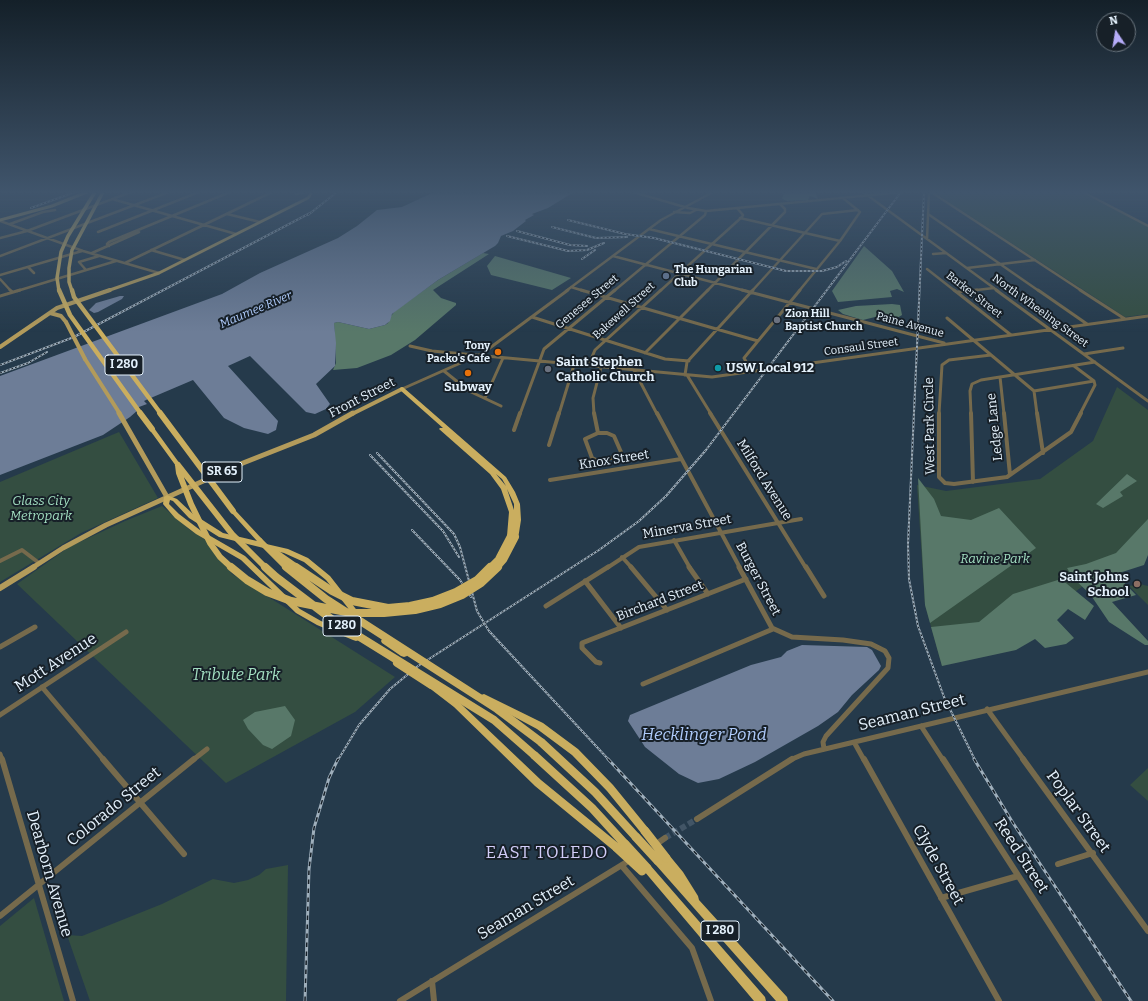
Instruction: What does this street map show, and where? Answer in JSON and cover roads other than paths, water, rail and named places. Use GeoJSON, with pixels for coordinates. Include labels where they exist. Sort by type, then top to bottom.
{"type":"FeatureCollection","features":[{"type":"Feature","properties":{"kind":"highway","name":"I 280"},"geometry":{"type":"LineString","coordinates":[[67,239],[58,262],[57,278],[64,304],[178,465],[232,534],[276,577],[334,621],[435,682],[494,720],[534,755],[592,808],[621,846],[647,870],[761,1001]]}},
{"type":"Feature","properties":{"kind":"highway","name":"I 280"},"geometry":{"type":"LineString","coordinates":[[77,239],[70,258],[70,282],[74,297],[233,511],[260,541],[294,575],[326,599],[497,708],[541,742],[595,792],[636,837],[662,860],[703,912],[783,1001]]}},
{"type":"Feature","properties":{"kind":"highway"},"geometry":{"type":"LineString","coordinates":[[178,465],[179,473],[191,504],[210,543],[220,557],[247,580],[266,592],[291,601],[351,613],[384,613],[415,610],[440,604],[462,595],[486,579],[504,560],[518,520],[516,504],[512,492],[504,478],[400,390]]}},
{"type":"Feature","properties":{"kind":"highway"},"geometry":{"type":"LineString","coordinates":[[621,846],[546,790],[457,705],[431,685],[362,640],[315,621],[298,611],[243,558],[198,532],[177,516],[166,504],[167,497],[175,500],[187,513],[221,535],[286,551],[311,563],[328,578],[368,629],[404,654],[531,721],[562,742],[601,777],[645,832],[662,860]]}},
{"type":"Feature","properties":{"kind":"highway"},"geometry":{"type":"LineString","coordinates":[[260,541],[332,591],[352,601],[388,608],[410,606],[433,601],[456,592],[472,583],[488,571],[513,536]]}},
{"type":"Feature","properties":{"kind":"highway"},"geometry":{"type":"LineString","coordinates":[[742,955],[787,1001]]}},
{"type":"Feature","properties":{"kind":"main road"},"geometry":{"type":"LineString","coordinates":[[0,347],[20,335],[50,313],[71,302],[139,281],[159,273],[227,239]]}},
{"type":"Feature","properties":{"kind":"main road"},"geometry":{"type":"LineString","coordinates":[[50,313],[61,316],[66,322],[81,353],[121,416],[167,497]]}},
{"type":"Feature","properties":{"kind":"main road","name":"Front Street"},"geometry":{"type":"LineString","coordinates":[[0,588],[39,563],[96,530],[249,460],[314,435],[369,404],[400,390]]}},
{"type":"Feature","properties":{"kind":"street"},"geometry":{"type":"LineString","coordinates":[[0,256],[49,239],[92,254],[159,273]]}},
{"type":"Feature","properties":{"kind":"street"},"geometry":{"type":"LineString","coordinates":[[110,246],[107,244],[117,239]]}},
{"type":"Feature","properties":{"kind":"street"},"geometry":{"type":"LineString","coordinates":[[92,254],[125,239]]}},
{"type":"Feature","properties":{"kind":"street"},"geometry":{"type":"LineString","coordinates":[[124,263],[175,239]]}},
{"type":"Feature","properties":{"kind":"street","name":"Front Street"},"geometry":{"type":"LineString","coordinates":[[400,390],[479,356],[636,239]]}},
{"type":"Feature","properties":{"kind":"street","name":"Genesee Street"},"geometry":{"type":"LineString","coordinates":[[514,430],[544,350],[676,239]]}},
{"type":"Feature","properties":{"kind":"street"},"geometry":{"type":"LineString","coordinates":[[690,239],[816,270]]}},
{"type":"Feature","properties":{"kind":"street","name":"Bakewell Street"},"geometry":{"type":"LineString","coordinates":[[588,366],[592,353],[718,239]]}},
{"type":"Feature","properties":{"kind":"street"},"geometry":{"type":"LineString","coordinates":[[645,353],[758,239]]}},
{"type":"Feature","properties":{"kind":"street"},"geometry":{"type":"LineString","coordinates":[[686,375],[689,361],[800,239]]}},
{"type":"Feature","properties":{"kind":"street"},"geometry":{"type":"LineString","coordinates":[[752,372],[744,360],[840,241],[830,239]]}},
{"type":"Feature","properties":{"kind":"street","name":"North Wheeling Street"},"geometry":{"type":"LineString","coordinates":[[927,239],[1148,401]]}},
{"type":"Feature","properties":{"kind":"street"},"geometry":{"type":"LineString","coordinates":[[964,239],[1088,324]]}},
{"type":"Feature","properties":{"kind":"street"},"geometry":{"type":"LineString","coordinates":[[1002,239],[1126,319]]}},
{"type":"Feature","properties":{"kind":"street"},"geometry":{"type":"LineString","coordinates":[[151,250],[185,260]]}},
{"type":"Feature","properties":{"kind":"street"},"geometry":{"type":"LineString","coordinates":[[0,275],[83,251]]}},
{"type":"Feature","properties":{"kind":"street"},"geometry":{"type":"LineString","coordinates":[[933,254],[946,253]]}},
{"type":"Feature","properties":{"kind":"street"},"geometry":{"type":"LineString","coordinates":[[86,270],[79,262],[100,256]]}},
{"type":"Feature","properties":{"kind":"street","name":"Paine Avenue"},"geometry":{"type":"LineString","coordinates":[[613,256],[946,344]]}},
{"type":"Feature","properties":{"kind":"street"},"geometry":{"type":"LineString","coordinates":[[0,296],[116,260]]}},
{"type":"Feature","properties":{"kind":"street"},"geometry":{"type":"LineString","coordinates":[[966,268],[1035,260]]}},
{"type":"Feature","properties":{"kind":"street"},"geometry":{"type":"LineString","coordinates":[[28,267],[34,273]]}},
{"type":"Feature","properties":{"kind":"street","name":"Barker Street"},"geometry":{"type":"LineString","coordinates":[[927,269],[1011,335]]}},
{"type":"Feature","properties":{"kind":"street"},"geometry":{"type":"LineString","coordinates":[[0,279],[12,292]]}},
{"type":"Feature","properties":{"kind":"street"},"geometry":{"type":"LineString","coordinates":[[571,287],[758,341]]}},
{"type":"Feature","properties":{"kind":"street"},"geometry":{"type":"LineString","coordinates":[[957,292],[994,288]]}},
{"type":"Feature","properties":{"kind":"street","name":"Consaul Street"},"geometry":{"type":"LineString","coordinates":[[410,346],[432,351],[479,356],[712,377],[1148,316]]}},
{"type":"Feature","properties":{"kind":"street"},"geometry":{"type":"LineString","coordinates":[[532,317],[665,359],[689,361]]}},
{"type":"Feature","properties":{"kind":"street"},"geometry":{"type":"LineString","coordinates":[[947,318],[1034,390],[1043,453]]}},
{"type":"Feature","properties":{"kind":"street"},"geometry":{"type":"LineString","coordinates":[[1084,354],[1123,348]]}},
{"type":"Feature","properties":{"kind":"street"},"geometry":{"type":"LineString","coordinates":[[463,354],[466,362]]}},
{"type":"Feature","properties":{"kind":"street","name":"West Park Circle"},"geometry":{"type":"LineString","coordinates":[[973,482],[949,484],[942,482],[939,477],[940,372],[942,365],[950,360],[991,354]]}},
{"type":"Feature","properties":{"kind":"street"},"geometry":{"type":"LineString","coordinates":[[485,398],[503,358]]}},
{"type":"Feature","properties":{"kind":"street"},"geometry":{"type":"LineString","coordinates":[[1094,381],[1094,389],[1071,432],[1010,475],[973,482],[971,385],[977,381],[1095,362]]}},
{"type":"Feature","properties":{"kind":"street"},"geometry":{"type":"LineString","coordinates":[[549,445],[574,365]]}},
{"type":"Feature","properties":{"kind":"street"},"geometry":{"type":"LineString","coordinates":[[1074,366],[1094,381]]}},
{"type":"Feature","properties":{"kind":"street"},"geometry":{"type":"LineString","coordinates":[[598,433],[594,420],[592,398],[601,367]]}},
{"type":"Feature","properties":{"kind":"street","name":"Burger Street"},"geometry":{"type":"LineString","coordinates":[[634,370],[773,629],[792,637],[843,640],[871,644],[885,651],[889,658],[888,668],[826,736],[824,749]]}},
{"type":"Feature","properties":{"kind":"street"},"geometry":{"type":"LineString","coordinates":[[444,371],[469,391],[501,406]]}},
{"type":"Feature","properties":{"kind":"street","name":"Milford Avenue"},"geometry":{"type":"LineString","coordinates":[[686,375],[824,596]]}},
{"type":"Feature","properties":{"kind":"street","name":"Ledge Lane"},"geometry":{"type":"LineString","coordinates":[[1000,377],[1010,475]]}},
{"type":"Feature","properties":{"kind":"street"},"geometry":{"type":"LineString","coordinates":[[1034,390],[1094,381]]}},
{"type":"Feature","properties":{"kind":"street"},"geometry":{"type":"LineString","coordinates":[[608,432],[614,436],[621,452],[620,456],[598,461],[592,458],[585,439],[598,433],[608,432]]}},
{"type":"Feature","properties":{"kind":"street","name":"Knox Street"},"geometry":{"type":"LineString","coordinates":[[550,480],[682,460]]}},
{"type":"Feature","properties":{"kind":"street","name":"Minerva Street"},"geometry":{"type":"LineString","coordinates":[[546,606],[639,547],[801,519]]}},
{"type":"Feature","properties":{"kind":"street"},"geometry":{"type":"LineString","coordinates":[[674,540],[680,554],[708,594]]}},
{"type":"Feature","properties":{"kind":"street"},"geometry":{"type":"LineString","coordinates":[[0,561],[22,550],[39,563]]}},
{"type":"Feature","properties":{"kind":"street"},"geometry":{"type":"LineString","coordinates":[[622,557],[645,582],[667,610]]}},
{"type":"Feature","properties":{"kind":"street","name":"Birchard Street"},"geometry":{"type":"LineString","coordinates":[[600,664],[582,648],[582,642],[746,579]]}},
{"type":"Feature","properties":{"kind":"street"},"geometry":{"type":"LineString","coordinates":[[585,581],[621,628]]}},
{"type":"Feature","properties":{"kind":"street"},"geometry":{"type":"LineString","coordinates":[[0,647],[35,627]]}},
{"type":"Feature","properties":{"kind":"street"},"geometry":{"type":"LineString","coordinates":[[643,684],[773,629]]}},
{"type":"Feature","properties":{"kind":"street","name":"Mott Avenue"},"geometry":{"type":"LineString","coordinates":[[0,715],[126,632]]}},
{"type":"Feature","properties":{"kind":"street","name":"Seaman Street"},"geometry":{"type":"LineString","coordinates":[[697,819],[792,759],[804,754],[987,709],[1148,672]]}},
{"type":"Feature","properties":{"kind":"street"},"geometry":{"type":"LineString","coordinates":[[42,687],[184,854]]}},
{"type":"Feature","properties":{"kind":"street","name":"Poplar Street"},"geometry":{"type":"LineString","coordinates":[[987,709],[1148,930]]}},
{"type":"Feature","properties":{"kind":"street","name":"Reed Street"},"geometry":{"type":"LineString","coordinates":[[921,726],[1099,1001]]}},
{"type":"Feature","properties":{"kind":"street","name":"Clyde Street"},"geometry":{"type":"LineString","coordinates":[[854,742],[999,1001]]}},
{"type":"Feature","properties":{"kind":"street","name":"Colorado Street"},"geometry":{"type":"LineString","coordinates":[[0,916],[207,749]]}},
{"type":"Feature","properties":{"kind":"street","name":"Dearborn Avenue"},"geometry":{"type":"LineString","coordinates":[[0,754],[2,771],[39,885],[73,1001]]}},
{"type":"Feature","properties":{"kind":"street","name":"Seaman Street"},"geometry":{"type":"LineString","coordinates":[[400,1001],[622,866],[665,838]]}},
{"type":"Feature","properties":{"kind":"street"},"geometry":{"type":"LineString","coordinates":[[1058,864],[1093,853]]}},
{"type":"Feature","properties":{"kind":"street"},"geometry":{"type":"LineString","coordinates":[[622,866],[692,948],[698,961],[711,1001]]}},
{"type":"Feature","properties":{"kind":"street"},"geometry":{"type":"LineString","coordinates":[[942,898],[1018,876]]}},
{"type":"Feature","properties":{"kind":"street"},"geometry":{"type":"LineString","coordinates":[[432,981],[434,1001]]}},
{"type":"Feature","properties":{"kind":"water","name":"Maumee River"},"geometry":{"type":"Polygon","coordinates":[[[336,239],[500,239],[495,246],[438,280],[392,314],[390,321],[385,325],[369,329],[338,322],[334,323],[336,343],[335,366],[316,384],[330,404],[326,409],[315,414],[306,412],[250,356],[228,366],[278,421],[276,430],[268,434],[244,428],[224,418],[193,380],[144,401],[147,404],[139,407],[138,410],[130,417],[103,435],[0,475],[0,376],[222,294],[260,273],[336,239]]]}},
{"type":"Feature","properties":{"kind":"water"},"geometry":{"type":"Polygon","coordinates":[[[124,296],[122,299],[98,312],[94,313],[89,310],[96,303],[124,296]]]}},
{"type":"Feature","properties":{"kind":"water","name":"Hecklinger Pond"},"geometry":{"type":"Polygon","coordinates":[[[802,645],[867,647],[872,650],[881,666],[879,670],[852,695],[838,712],[818,726],[755,762],[719,779],[698,783],[679,774],[645,747],[628,721],[630,715],[751,665],[781,657],[787,651],[802,645]]]}},
{"type":"Feature","properties":{"kind":"tunnel"},"geometry":{"type":"LineString","coordinates":[[665,838],[697,819]]}},
{"type":"Feature","properties":{"kind":"railway"},"geometry":{"type":"LineString","coordinates":[[0,365],[74,337],[261,239]]}},
{"type":"Feature","properties":{"kind":"railway"},"geometry":{"type":"LineString","coordinates":[[518,239],[568,251],[587,250],[604,243]]}},
{"type":"Feature","properties":{"kind":"railway"},"geometry":{"type":"LineString","coordinates":[[546,239],[570,245],[587,246]]}},
{"type":"Feature","properties":{"kind":"railway"},"geometry":{"type":"LineString","coordinates":[[657,239],[786,271],[822,271],[837,267],[846,261]]}},
{"type":"Feature","properties":{"kind":"railway"},"geometry":{"type":"LineString","coordinates":[[484,623],[599,550],[639,521],[666,496],[706,450],[866,239]]}},
{"type":"Feature","properties":{"kind":"railway"},"geometry":{"type":"LineString","coordinates":[[922,239],[908,544],[909,579],[918,626],[944,697],[975,760]]}},
{"type":"Feature","properties":{"kind":"railway"},"geometry":{"type":"LineString","coordinates":[[582,259],[595,250]]}},
{"type":"Feature","properties":{"kind":"railway"},"geometry":{"type":"LineString","coordinates":[[0,373],[28,363],[47,352]]}},
{"type":"Feature","properties":{"kind":"railway"},"geometry":{"type":"LineString","coordinates":[[377,453],[454,534],[460,547],[477,611],[484,623]]}},
{"type":"Feature","properties":{"kind":"railway"},"geometry":{"type":"LineString","coordinates":[[370,455],[443,531],[459,557]]}},
{"type":"Feature","properties":{"kind":"railway"},"geometry":{"type":"LineString","coordinates":[[412,530],[460,580],[471,597]]}},
{"type":"Feature","properties":{"kind":"railway"},"geometry":{"type":"LineString","coordinates":[[338,760],[359,725],[390,689],[418,666],[484,623]]}},
{"type":"Feature","properties":{"kind":"railway"},"geometry":{"type":"LineString","coordinates":[[484,623],[489,631],[609,760]]}},
{"type":"Feature","properties":{"kind":"railway"},"geometry":{"type":"LineString","coordinates":[[305,1001],[309,869],[314,828],[329,778],[338,759]]}},
{"type":"Feature","properties":{"kind":"railway"},"geometry":{"type":"LineString","coordinates":[[608,759],[833,1001]]}},
{"type":"Feature","properties":{"kind":"railway"},"geometry":{"type":"LineString","coordinates":[[974,759],[1013,823],[1131,1001]]}},
{"type":"Feature","properties":{"kind":"place","name":"The Hungarian Club"},"geometry":{"type":"Point","coordinates":[666,276]}},
{"type":"Feature","properties":{"kind":"place","name":"Zion Hill Baptist Church"},"geometry":{"type":"Point","coordinates":[777,320]}},
{"type":"Feature","properties":{"kind":"place","name":"Tony Packo's Cafe"},"geometry":{"type":"Point","coordinates":[498,352]}},
{"type":"Feature","properties":{"kind":"place","name":"USW Local 912"},"geometry":{"type":"Point","coordinates":[718,368]}},
{"type":"Feature","properties":{"kind":"place","name":"Saint Stephen Catholic Church"},"geometry":{"type":"Point","coordinates":[548,369]}},
{"type":"Feature","properties":{"kind":"place","name":"Subway"},"geometry":{"type":"Point","coordinates":[468,373]}},
{"type":"Feature","properties":{"kind":"place","name":"Saint Johns School"},"geometry":{"type":"Point","coordinates":[1137,584]}},
{"type":"Feature","properties":{"kind":"district","name":"EAST TOLEDO"},"geometry":{"type":"Point","coordinates":[547,853]}},
{"type":"Feature","properties":{"kind":"park label","name":"Glass City Metropark"},"geometry":{"type":"Point","coordinates":[41,508]}},
{"type":"Feature","properties":{"kind":"park label","name":"Ravine Park"},"geometry":{"type":"Point","coordinates":[995,559]}},
{"type":"Feature","properties":{"kind":"park label","name":"Tribute Park"},"geometry":{"type":"Point","coordinates":[236,676]}}]}
